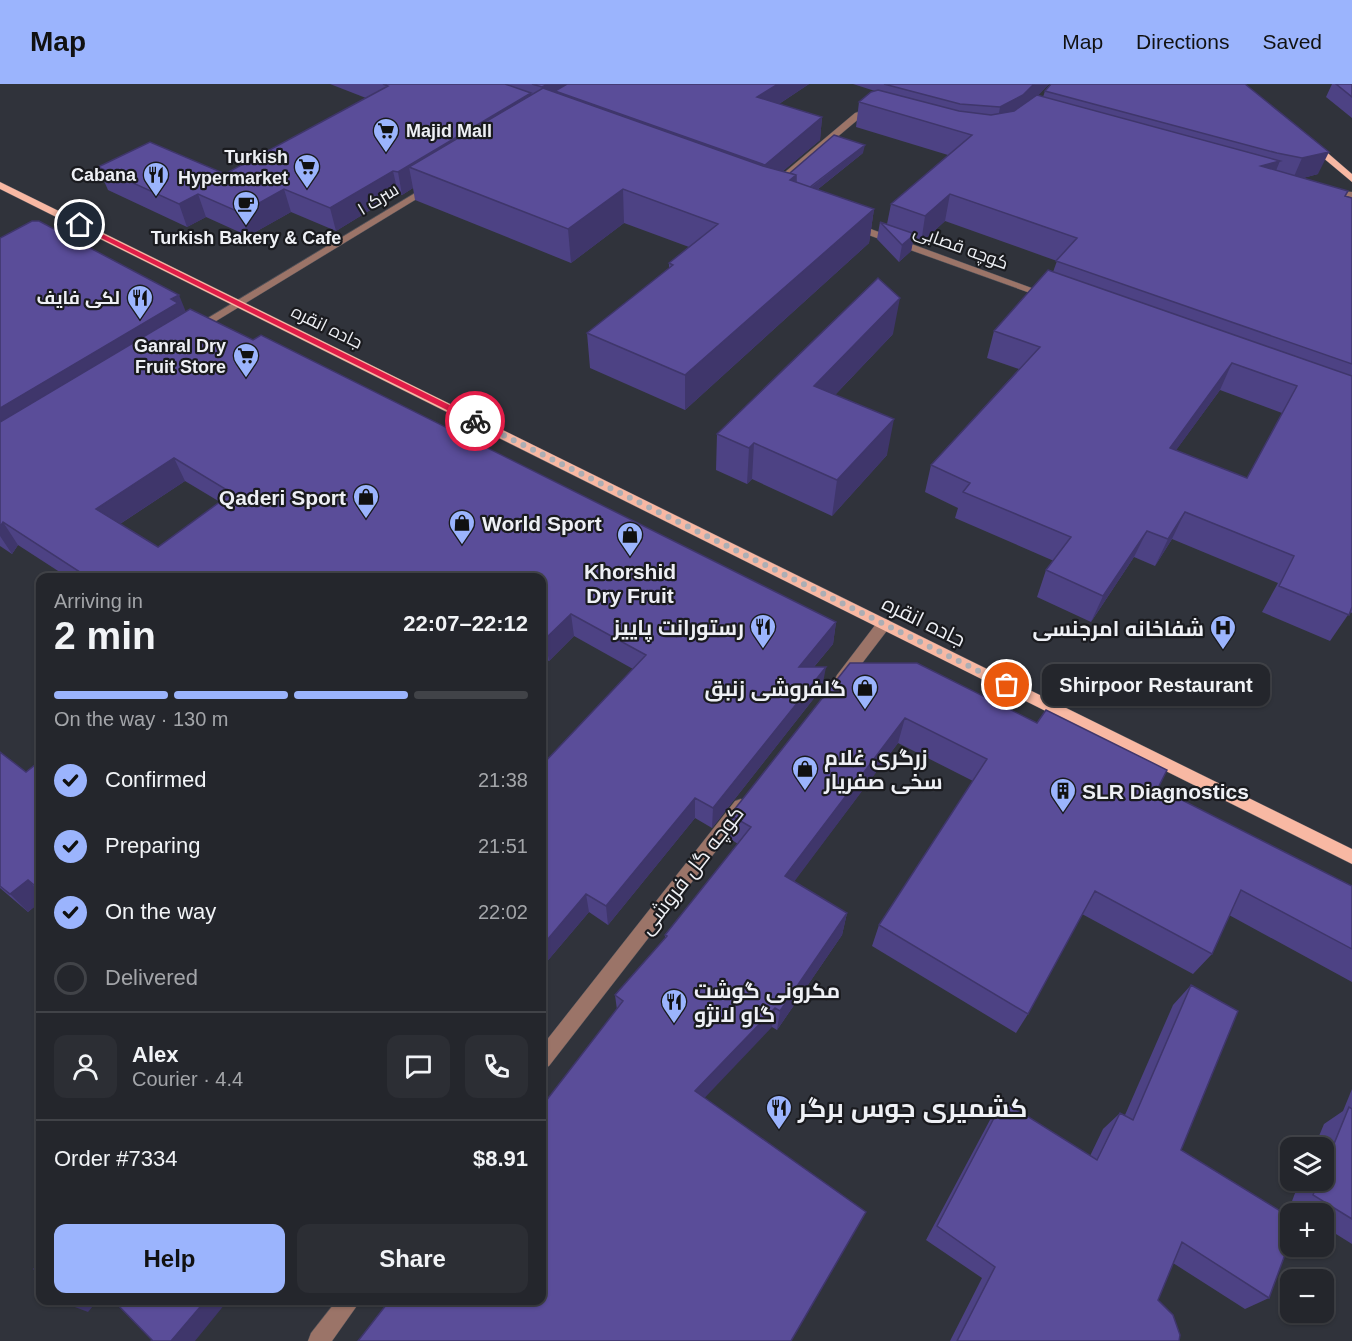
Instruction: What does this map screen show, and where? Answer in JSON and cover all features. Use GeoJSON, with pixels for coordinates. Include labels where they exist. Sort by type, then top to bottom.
{"type":"FeatureCollection","features":[{"type":"Feature","properties":{"kind":"main road"},"geometry":{"type":"LineString","coordinates":[[1307,140],[1352,179]]}},
{"type":"Feature","properties":{"kind":"main road","name":"جاده انقره"},"geometry":{"type":"LineString","coordinates":[[0,185],[638,502]]}},
{"type":"Feature","properties":{"kind":"main road","name":"جادہ انقرہ"},"geometry":{"type":"LineString","coordinates":[[638,502],[1352,857]]}},
{"type":"Feature","properties":{"kind":"street"},"geometry":{"type":"LineString","coordinates":[[764,195],[858,115],[874,110],[887,113]]}},
{"type":"Feature","properties":{"kind":"street","name":"سرک ۱"},"geometry":{"type":"LineString","coordinates":[[179,339],[437,182]]}},
{"type":"Feature","properties":{"kind":"street"},"geometry":{"type":"LineString","coordinates":[[1320,192],[1352,195]]}},
{"type":"Feature","properties":{"kind":"street","name":"کوچه قصابی"},"geometry":{"type":"LineString","coordinates":[[842,222],[1066,302]]}},
{"type":"Feature","properties":{"kind":"street"},"geometry":{"type":"LineString","coordinates":[[833,689],[884,624]]}},
{"type":"Feature","properties":{"kind":"street","name":"کوچه گل فروشی"},"geometry":{"type":"LineString","coordinates":[[546,1055],[753,791]]}},
{"type":"Feature","properties":{"kind":"street"},"geometry":{"type":"LineString","coordinates":[[320,1341],[347,1305]]}},
{"type":"Feature","properties":{"kind":"building"},"geometry":{"type":"Polygon","coordinates":[[[383,84],[505,84],[531,93],[398,172],[393,171],[330,208],[284,189],[241,213],[198,194],[179,204],[98,167],[150,142],[225,174],[388,86],[383,84]]]}},
{"type":"Feature","properties":{"kind":"building"},"geometry":{"type":"Polygon","coordinates":[[[532,84],[548,84],[542,87],[532,84]]]}},
{"type":"Feature","properties":{"kind":"building"},"geometry":{"type":"Polygon","coordinates":[[[567,84],[778,84],[757,97],[822,117],[765,165],[555,91],[567,84]]]}},
{"type":"Feature","properties":{"kind":"building"},"geometry":{"type":"Polygon","coordinates":[[[884,84],[1034,84],[1023,95],[1000,107],[960,104],[884,84]]]}},
{"type":"Feature","properties":{"kind":"building"},"geometry":{"type":"Polygon","coordinates":[[[1051,84],[1245,84],[1329,152],[1302,158],[1277,153],[1045,91],[1051,84]]]}},
{"type":"Feature","properties":{"kind":"building"},"geometry":{"type":"Polygon","coordinates":[[[1336,84],[1352,84],[1352,97],[1336,84]]]}},
{"type":"Feature","properties":{"kind":"building"},"geometry":{"type":"Polygon","coordinates":[[[543,88],[763,166],[796,175],[790,180],[874,209],[685,375],[587,333],[673,265],[669,263],[718,224],[623,189],[568,229],[409,167],[543,88]]]}},
{"type":"Feature","properties":{"kind":"building"},"geometry":{"type":"Polygon","coordinates":[[[878,90],[959,111],[991,115],[1014,111],[1037,95],[1280,161],[1261,166],[1348,191],[1345,196],[1352,198],[1352,364],[1056,261],[1077,238],[950,194],[925,216],[891,204],[972,135],[859,102],[871,92],[878,90]]]}},
{"type":"Feature","properties":{"kind":"building"},"geometry":{"type":"Polygon","coordinates":[[[834,135],[865,145],[810,187],[796,182],[796,175],[790,173],[834,135]]]}},
{"type":"Feature","properties":{"kind":"building"},"geometry":{"type":"Polygon","coordinates":[[[32,221],[39,221],[179,295],[171,299],[178,303],[0,408],[0,238],[32,221]]]}},
{"type":"Feature","properties":{"kind":"building"},"geometry":{"type":"Polygon","coordinates":[[[880,222],[915,234],[902,245],[880,222]]]}},
{"type":"Feature","properties":{"kind":"building"},"geometry":{"type":"Polygon","coordinates":[[[1048,270],[1352,376],[1352,607],[1349,615],[1279,586],[1294,556],[1185,512],[1168,539],[1147,531],[1103,596],[1046,570],[1071,537],[963,492],[970,483],[931,465],[1040,347],[994,331],[1048,270]],[[1232,363],[1170,448],[1247,478],[1297,386],[1232,363]]]}},
{"type":"Feature","properties":{"kind":"building"},"geometry":{"type":"Polygon","coordinates":[[[878,278],[900,298],[814,386],[894,419],[837,480],[754,443],[749,448],[717,434],[878,278]]]}},
{"type":"Feature","properties":{"kind":"building"},"geometry":{"type":"Polygon","coordinates":[[[190,309],[253,340],[261,335],[836,622],[799,667],[826,667],[713,808],[695,798],[606,906],[586,894],[546,941],[546,761],[646,655],[571,614],[546,638],[546,573],[81,573],[3,522],[0,527],[0,422],[190,309]],[[174,458],[96,509],[158,547],[232,493],[174,458]]]}},
{"type":"Feature","properties":{"kind":"building"},"geometry":{"type":"Polygon","coordinates":[[[850,663],[917,663],[1037,723],[1046,710],[1167,770],[1158,788],[1352,886],[1352,949],[1241,890],[1212,954],[1095,891],[1028,1014],[879,925],[987,759],[905,718],[785,876],[847,913],[780,1011],[775,1008],[695,1091],[866,1212],[791,1341],[358,1341],[386,1305],[546,1305],[546,1101],[623,1001],[615,995],[667,936],[665,935],[751,827],[730,815],[850,663]]]}},
{"type":"Feature","properties":{"kind":"building"},"geometry":{"type":"Polygon","coordinates":[[[0,752],[26,772],[36,764],[36,887],[28,880],[10,894],[0,886],[0,752]]]}},
{"type":"Feature","properties":{"kind":"building"},"geometry":{"type":"Polygon","coordinates":[[[1191,985],[1238,1011],[1181,1150],[1280,1211],[1280,1257],[1284,1257],[1269,1298],[1182,1242],[1158,1300],[1173,1315],[1180,1335],[1179,1341],[957,1341],[995,1267],[937,1226],[1003,1101],[1097,1160],[1120,1113],[1133,1120],[1191,985]]]}},
{"type":"Feature","properties":{"kind":"building"},"geometry":{"type":"Polygon","coordinates":[[[1349,1107],[1352,1109],[1352,1219],[1334,1208],[1334,1203],[1326,1203],[1313,1195],[1315,1191],[1334,1191],[1334,1144],[1349,1107]]]}},
{"type":"Feature","properties":{"kind":"building"},"geometry":{"type":"Polygon","coordinates":[[[118,1305],[202,1305],[171,1341],[152,1340],[118,1305]]]}},
{"type":"Feature","properties":{"kind":"way so far"},"geometry":{"type":"LineString","coordinates":[[475,421],[1007,685]]}},
{"type":"Feature","properties":{"kind":"place","name":"Majid Mall"},"geometry":{"type":"Point","coordinates":[386,154]}},
{"type":"Feature","properties":{"kind":"place","name":"Turkish Hypermarket"},"geometry":{"type":"Point","coordinates":[307,190]}},
{"type":"Feature","properties":{"kind":"place","name":"Cabana"},"geometry":{"type":"Point","coordinates":[156,198]}},
{"type":"Feature","properties":{"kind":"place","name":"Turkish Bakery & Cafe"},"geometry":{"type":"Point","coordinates":[246,227]}},
{"type":"Feature","properties":{"kind":"place","name":"لکی فایف"},"geometry":{"type":"Point","coordinates":[140,321]}},
{"type":"Feature","properties":{"kind":"place","name":"Ganral Dry Fruit Store"},"geometry":{"type":"Point","coordinates":[246,379]}},
{"type":"Feature","properties":{"kind":"place","name":"Qaderi Sport"},"geometry":{"type":"Point","coordinates":[366,520]}},
{"type":"Feature","properties":{"kind":"place","name":"World Sport"},"geometry":{"type":"Point","coordinates":[462,546]}},
{"type":"Feature","properties":{"kind":"place","name":"Khorshid Dry Fruit"},"geometry":{"type":"Point","coordinates":[630,558]}},
{"type":"Feature","properties":{"kind":"place","name":"رستورانت پاییز"},"geometry":{"type":"Point","coordinates":[763,650]}},
{"type":"Feature","properties":{"kind":"place","name":"شفاخانه امرجنسی"},"geometry":{"type":"Point","coordinates":[1223,651]}},
{"type":"Feature","properties":{"kind":"place","name":"Shirpoor Restaurant"},"geometry":{"type":"Point","coordinates":[1007,685]}},
{"type":"Feature","properties":{"kind":"place","name":"گلفروشی زنبق"},"geometry":{"type":"Point","coordinates":[865,711]}},
{"type":"Feature","properties":{"kind":"place","name":"زرگری غلام سخی صفریار"},"geometry":{"type":"Point","coordinates":[805,792]}},
{"type":"Feature","properties":{"kind":"place","name":"SLR Diagnostics"},"geometry":{"type":"Point","coordinates":[1063,814]}},
{"type":"Feature","properties":{"kind":"place","name":"مكرونی گوشت گاو لانژو"},"geometry":{"type":"Point","coordinates":[674,1025]}},
{"type":"Feature","properties":{"kind":"place","name":"کشمیری جوس برگر"},"geometry":{"type":"Point","coordinates":[779,1131]}},
{"type":"Feature","properties":{"kind":"route"},"geometry":{"type":"LineString","coordinates":[[80,225],[475,421]]}}]}
